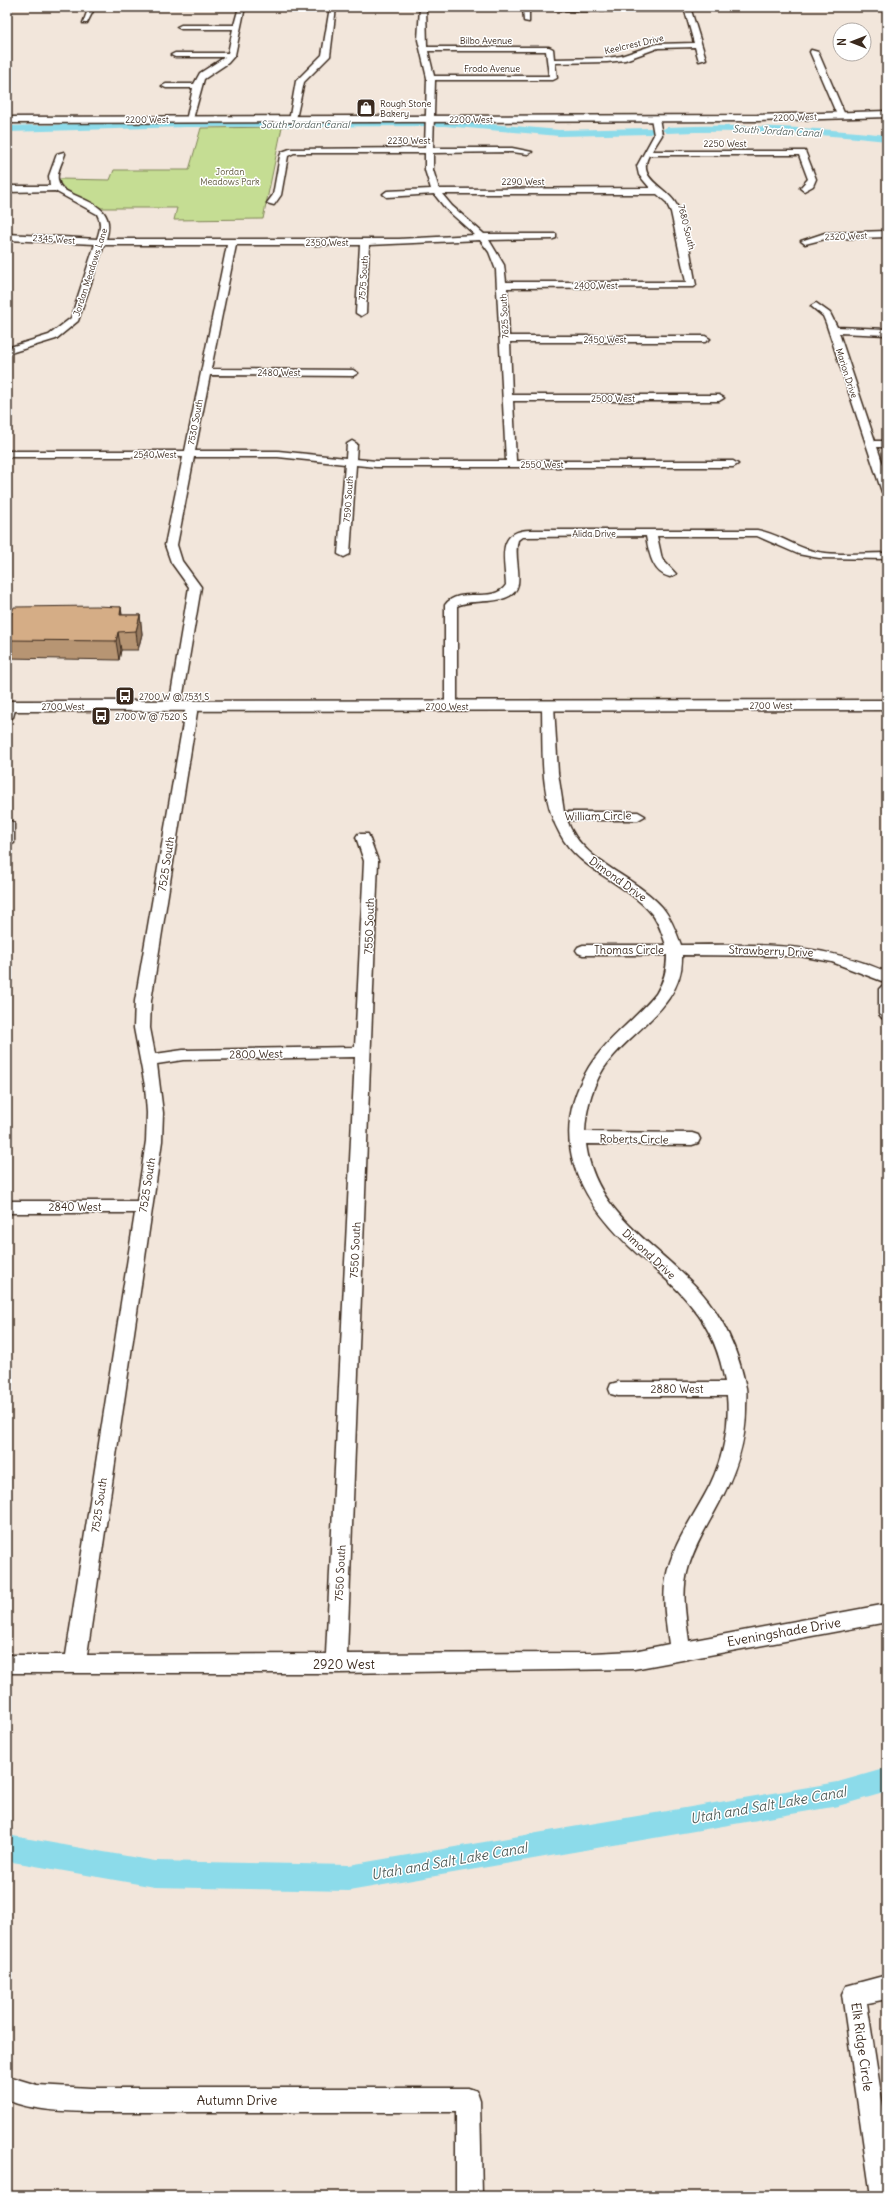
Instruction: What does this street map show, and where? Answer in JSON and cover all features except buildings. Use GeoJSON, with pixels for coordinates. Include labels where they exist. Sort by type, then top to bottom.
{"type":"FeatureCollection","features":[{"type":"Feature","properties":{"kind":"street"},"geometry":{"type":"LineString","coordinates":[[85,22],[92,7]]}},
{"type":"Feature","properties":{"kind":"street"},"geometry":{"type":"LineString","coordinates":[[189,119],[198,86],[203,75],[228,60],[231,56],[242,7]]}},
{"type":"Feature","properties":{"kind":"street"},"geometry":{"type":"LineString","coordinates":[[292,119],[300,81],[326,56],[333,7]]}},
{"type":"Feature","properties":{"kind":"street"},"geometry":{"type":"LineString","coordinates":[[423,7],[424,49],[431,78],[430,178],[436,193]]}},
{"type":"Feature","properties":{"kind":"street"},"geometry":{"type":"LineString","coordinates":[[526,7],[527,21]]}},
{"type":"Feature","properties":{"kind":"street"},"geometry":{"type":"LineString","coordinates":[[546,7],[585,9],[687,8],[702,59]]}},
{"type":"Feature","properties":{"kind":"street"},"geometry":{"type":"LineString","coordinates":[[181,27],[238,27]]}},
{"type":"Feature","properties":{"kind":"street"},"geometry":{"type":"LineString","coordinates":[[647,42],[658,46]]}},
{"type":"Feature","properties":{"kind":"street","name":"Keelcrest Drive"},"geometry":{"type":"LineString","coordinates":[[551,61],[616,59],[658,46],[698,45]]}},
{"type":"Feature","properties":{"kind":"street","name":"Bilbo Avenue"},"geometry":{"type":"LineString","coordinates":[[424,49],[549,49],[551,61]]}},
{"type":"Feature","properties":{"kind":"street"},"geometry":{"type":"LineString","coordinates":[[814,52],[840,115]]}},
{"type":"Feature","properties":{"kind":"street"},"geometry":{"type":"LineString","coordinates":[[175,56],[231,56]]}},
{"type":"Feature","properties":{"kind":"street","name":"Frodo Avenue"},"geometry":{"type":"LineString","coordinates":[[431,78],[553,78],[551,61]]}},
{"type":"Feature","properties":{"kind":"street"},"geometry":{"type":"LineString","coordinates":[[166,86],[198,86]]}},
{"type":"Feature","properties":{"kind":"street","name":"2200 West"},"geometry":{"type":"LineString","coordinates":[[7,120],[292,119],[430,122],[655,118],[769,118],[887,114]]}},
{"type":"Feature","properties":{"kind":"street","name":"7680 South"},"geometry":{"type":"LineString","coordinates":[[655,118],[658,135],[641,164],[641,171],[644,177],[671,203],[674,210],[691,285]]}},
{"type":"Feature","properties":{"kind":"street","name":"2230 West"},"geometry":{"type":"LineString","coordinates":[[271,203],[277,196],[284,156],[289,152],[430,150],[512,150],[528,152]]}},
{"type":"Feature","properties":{"kind":"street","name":"2250 West"},"geometry":{"type":"LineString","coordinates":[[648,153],[802,153],[812,180],[810,184],[804,188]]}},
{"type":"Feature","properties":{"kind":"street"},"geometry":{"type":"LineString","coordinates":[[7,189],[56,188],[52,181],[61,154]]}},
{"type":"Feature","properties":{"kind":"street","name":"Jordan Meadows Lane"},"geometry":{"type":"LineString","coordinates":[[7,350],[41,342],[63,332],[70,326],[75,319],[105,229],[106,222],[103,215],[96,209],[56,188]]}},
{"type":"Feature","properties":{"kind":"street","name":"2290 West"},"geometry":{"type":"LineString","coordinates":[[387,194],[659,191]]}},
{"type":"Feature","properties":{"kind":"street","name":"7625 South"},"geometry":{"type":"LineString","coordinates":[[436,193],[444,205],[482,237],[497,258],[501,270],[511,464]]}},
{"type":"Feature","properties":{"kind":"street","name":"2320 West"},"geometry":{"type":"LineString","coordinates":[[805,241],[812,238],[825,236],[887,234]]}},
{"type":"Feature","properties":{"kind":"street","name":"2350 West"},"geometry":{"type":"LineString","coordinates":[[101,242],[418,242],[482,237],[553,236]]}},
{"type":"Feature","properties":{"kind":"street","name":"2345 West"},"geometry":{"type":"LineString","coordinates":[[7,237],[101,242]]}},
{"type":"Feature","properties":{"kind":"street","name":"7530 South"},"geometry":{"type":"LineString","coordinates":[[195,594],[193,582],[170,553],[232,242]]}},
{"type":"Feature","properties":{"kind":"street","name":"7575 South"},"geometry":{"type":"LineString","coordinates":[[361,313],[365,242]]}},
{"type":"Feature","properties":{"kind":"street","name":"2400 West"},"geometry":{"type":"LineString","coordinates":[[502,286],[691,285]]}},
{"type":"Feature","properties":{"kind":"street","name":"Marion Drive"},"geometry":{"type":"LineString","coordinates":[[816,306],[827,315],[833,330],[887,492]]}},
{"type":"Feature","properties":{"kind":"street"},"geometry":{"type":"LineString","coordinates":[[833,330],[887,332]]}},
{"type":"Feature","properties":{"kind":"street","name":"2450 West"},"geometry":{"type":"LineString","coordinates":[[505,339],[705,339]]}},
{"type":"Feature","properties":{"kind":"street","name":"2480 West"},"geometry":{"type":"LineString","coordinates":[[205,372],[353,372]]}},
{"type":"Feature","properties":{"kind":"street","name":"2500 West"},"geometry":{"type":"LineString","coordinates":[[508,398],[719,398]]}},
{"type":"Feature","properties":{"kind":"street","name":"7590 South"},"geometry":{"type":"LineString","coordinates":[[344,554],[352,444]]}},
{"type":"Feature","properties":{"kind":"street"},"geometry":{"type":"LineString","coordinates":[[871,444],[887,444]]}},
{"type":"Feature","properties":{"kind":"street","name":"2540 West"},"geometry":{"type":"LineString","coordinates":[[7,454],[278,454],[351,463]]}},
{"type":"Feature","properties":{"kind":"street","name":"2550 West"},"geometry":{"type":"LineString","coordinates":[[351,463],[733,464]]}},
{"type":"Feature","properties":{"kind":"street","name":"Alida Drive"},"geometry":{"type":"LineString","coordinates":[[451,706],[452,605],[457,600],[465,598],[498,596],[510,590],[512,585],[510,547],[512,539],[516,536],[540,532],[757,533],[776,537],[799,550],[818,555],[887,556]]}},
{"type":"Feature","properties":{"kind":"street"},"geometry":{"type":"LineString","coordinates":[[651,533],[656,560],[670,574]]}},
{"type":"Feature","properties":{"kind":"street","name":"7525 South"},"geometry":{"type":"LineString","coordinates":[[75,1664],[154,1141],[155,1113],[153,1086],[142,1028],[143,1000],[184,706],[195,594]]}},
{"type":"Feature","properties":{"kind":"street","name":"2700 West"},"geometry":{"type":"LineString","coordinates":[[8,710],[184,706],[887,705]]}},
{"type":"Feature","properties":{"kind":"street","name":"Dimond Drive"},"geometry":{"type":"LineString","coordinates":[[548,706],[554,800],[558,816],[567,835],[581,852],[646,898],[660,914],[670,932],[675,950],[674,970],[665,994],[646,1018],[603,1058],[588,1083],[579,1110],[577,1138],[583,1168],[598,1201],[626,1235],[663,1266],[695,1298],[716,1328],[729,1358],[737,1389],[737,1431],[728,1467],[710,1503],[691,1534],[676,1571],[674,1610],[680,1650]]}},
{"type":"Feature","properties":{"kind":"street","name":"William Circle"},"geometry":{"type":"LineString","coordinates":[[558,816],[638,816]]}},
{"type":"Feature","properties":{"kind":"street"},"geometry":{"type":"LineString","coordinates":[[7,823],[7,842]]}},
{"type":"Feature","properties":{"kind":"street","name":"7550 South"},"geometry":{"type":"LineString","coordinates":[[336,1664],[364,1052],[371,862],[363,837]]}},
{"type":"Feature","properties":{"kind":"street","name":"Strawberry Drive"},"geometry":{"type":"LineString","coordinates":[[675,950],[763,949],[816,953],[842,959],[887,978]]}},
{"type":"Feature","properties":{"kind":"street","name":"Thomas Circle"},"geometry":{"type":"LineString","coordinates":[[583,950],[675,950]]}},
{"type":"Feature","properties":{"kind":"street"},"geometry":{"type":"LineString","coordinates":[[887,989],[887,1014]]}},
{"type":"Feature","properties":{"kind":"street","name":"2800 West"},"geometry":{"type":"LineString","coordinates":[[148,1060],[183,1055],[364,1052]]}},
{"type":"Feature","properties":{"kind":"street","name":"Roberts Circle"},"geometry":{"type":"LineString","coordinates":[[577,1138],[692,1139]]}},
{"type":"Feature","properties":{"kind":"street","name":"2840 West"},"geometry":{"type":"LineString","coordinates":[[7,1207],[143,1207]]}},
{"type":"Feature","properties":{"kind":"street","name":"2880 West"},"geometry":{"type":"LineString","coordinates":[[618,1389],[737,1389]]}},
{"type":"Feature","properties":{"kind":"street","name":"Eveningshade Drive"},"geometry":{"type":"LineString","coordinates":[[680,1650],[887,1614]]}},
{"type":"Feature","properties":{"kind":"street","name":"2920 West"},"geometry":{"type":"LineString","coordinates":[[7,1664],[593,1662],[634,1660],[680,1650]]}},
{"type":"Feature","properties":{"kind":"street","name":"Elk Ridge Circle"},"geometry":{"type":"LineString","coordinates":[[884,2196],[854,1994],[887,1987]]}},
{"type":"Feature","properties":{"kind":"street","name":"Autumn Drive"},"geometry":{"type":"LineString","coordinates":[[7,2088],[16,2092],[53,2098],[90,2100],[468,2100],[469,2196]]}},
{"type":"Feature","properties":{"kind":"green space","name":"Jordan Meadows Park"},"geometry":{"type":"Polygon","coordinates":[[[282,127],[263,219],[174,220],[177,208],[101,208],[69,192],[61,185],[59,179],[110,180],[114,170],[189,170],[201,128],[282,127]]]}},
{"type":"Feature","properties":{"kind":"waterway","name":"South Jordan Canal"},"geometry":{"type":"LineString","coordinates":[[7,129],[186,124],[445,123],[559,133],[650,131]]}},
{"type":"Feature","properties":{"kind":"waterway","name":"South Jordan Canal"},"geometry":{"type":"LineString","coordinates":[[667,130],[777,130],[887,138]]}},
{"type":"Feature","properties":{"kind":"waterway","name":"Utah and Salt Lake Canal"},"geometry":{"type":"LineString","coordinates":[[7,1848],[155,1874],[349,1878],[666,1822],[838,1794],[887,1780]]}},
{"type":"Feature","properties":{"kind":"place","name":"Rough Stone Bakery"},"geometry":{"type":"Point","coordinates":[366,108]}},
{"type":"Feature","properties":{"kind":"place","name":"2700 W @ 7531 S"},"geometry":{"type":"Point","coordinates":[125,696]}},
{"type":"Feature","properties":{"kind":"place","name":"2700 W @ 7520 S"},"geometry":{"type":"Point","coordinates":[101,716]}}]}
